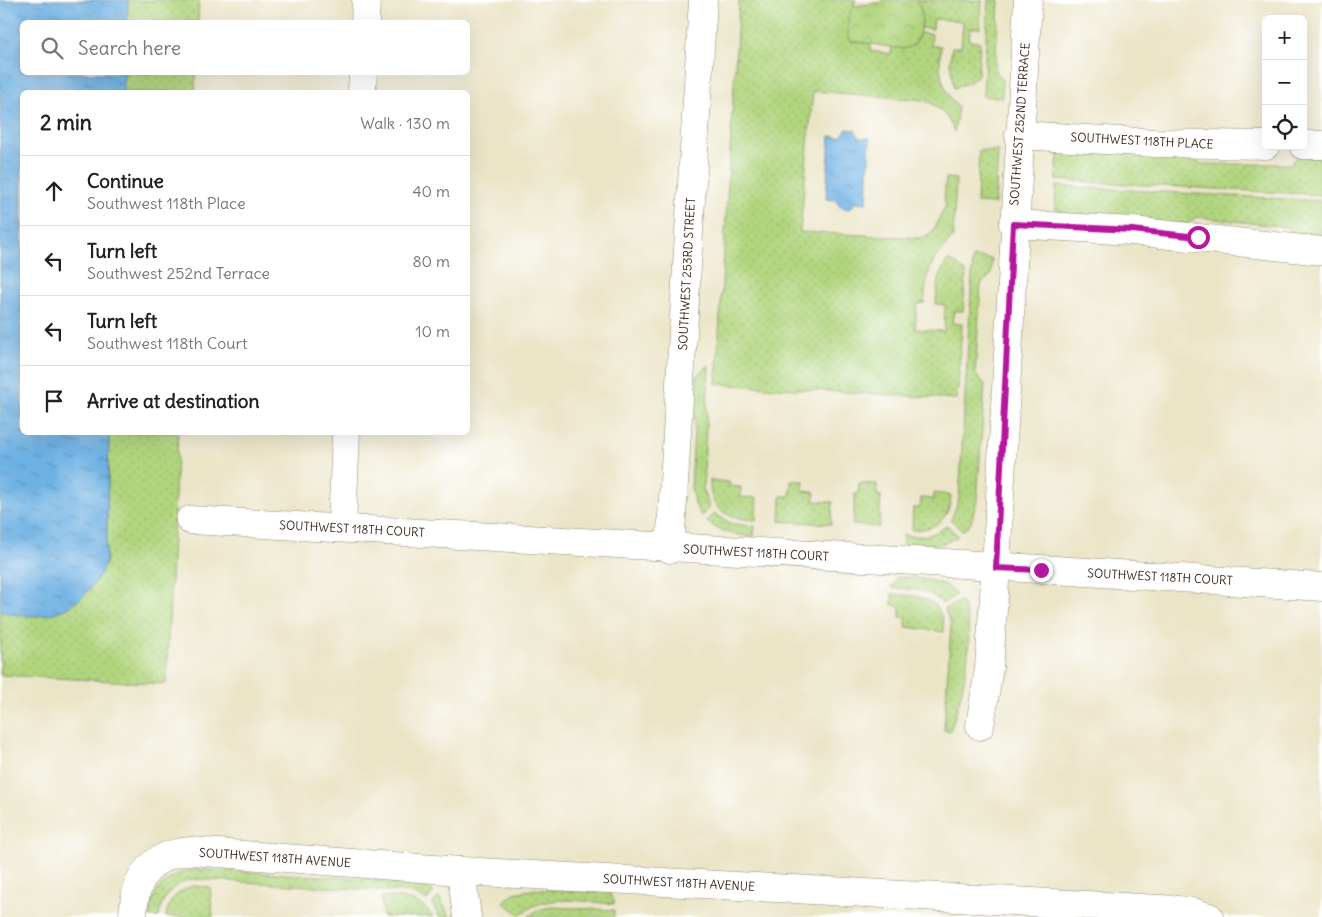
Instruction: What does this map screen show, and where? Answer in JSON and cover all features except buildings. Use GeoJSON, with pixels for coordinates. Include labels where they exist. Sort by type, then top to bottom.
{"type":"FeatureCollection","features":[{"type":"Feature","properties":{"kind":"street"},"geometry":{"type":"LineString","coordinates":[[365,20],[366,0]]}},
{"type":"Feature","properties":{"kind":"street","name":"SOUTHWEST 253RD STREET"},"geometry":{"type":"LineString","coordinates":[[670,549],[703,0]]}},
{"type":"Feature","properties":{"kind":"street","name":"SOUTHWEST 252ND TERRACE"},"geometry":{"type":"LineString","coordinates":[[980,726],[989,668],[996,568],[1013,224],[1028,0]]}},
{"type":"Feature","properties":{"kind":"street"},"geometry":{"type":"LineString","coordinates":[[362,90],[363,75]]}},
{"type":"Feature","properties":{"kind":"street","name":"SOUTHWEST 118TH PLACE"},"geometry":{"type":"LineString","coordinates":[[1019,135],[1156,143],[1262,145]]}},
{"type":"Feature","properties":{"kind":"street"},"geometry":{"type":"LineString","coordinates":[[1307,145],[1322,145]]}},
{"type":"Feature","properties":{"kind":"street"},"geometry":{"type":"LineString","coordinates":[[1013,224],[1132,230],[1322,251]]}},
{"type":"Feature","properties":{"kind":"street"},"geometry":{"type":"LineString","coordinates":[[342,528],[346,435]]}},
{"type":"Feature","properties":{"kind":"street","name":"SOUTHWEST 118TH COURT"},"geometry":{"type":"LineString","coordinates":[[190,520],[1322,587]]}},
{"type":"Feature","properties":{"kind":"street","name":"SOUTHWEST 118TH AVENUE"},"geometry":{"type":"LineString","coordinates":[[133,917],[135,894],[152,864],[173,853],[191,851],[461,871],[1178,910],[1209,917]]}},
{"type":"Feature","properties":{"kind":"street"},"geometry":{"type":"LineString","coordinates":[[461,871],[467,917]]}},
{"type":"Feature","properties":{"kind":"green space"},"geometry":{"type":"Polygon","coordinates":[[[128,0],[199,0],[198,20],[127,20],[128,0]]]}},
{"type":"Feature","properties":{"kind":"green space"},"geometry":{"type":"Polygon","coordinates":[[[739,0],[856,0],[849,19],[849,38],[863,43],[871,43],[870,51],[891,54],[892,46],[909,47],[915,42],[920,33],[932,34],[931,46],[941,46],[940,63],[942,79],[952,100],[958,107],[954,132],[943,113],[934,105],[924,100],[813,91],[800,232],[923,238],[933,231],[946,205],[944,198],[946,178],[956,179],[953,237],[935,258],[927,277],[924,303],[917,304],[915,329],[944,331],[945,305],[936,304],[939,281],[948,260],[957,264],[966,273],[963,311],[954,311],[952,323],[962,324],[957,399],[716,384],[739,0]]]}},
{"type":"Feature","properties":{"kind":"green space"},"geometry":{"type":"Polygon","coordinates":[[[882,0],[916,0],[921,11],[922,22],[915,44],[904,49],[851,41],[848,33],[848,24],[853,6],[879,3],[882,0]]]}},
{"type":"Feature","properties":{"kind":"green space"},"geometry":{"type":"Polygon","coordinates":[[[915,0],[982,0],[980,28],[970,28],[969,41],[980,42],[978,75],[970,82],[954,88],[950,62],[952,47],[961,47],[963,21],[934,19],[933,29],[921,28],[920,7],[915,0]]]}},
{"type":"Feature","properties":{"kind":"green space"},"geometry":{"type":"Polygon","coordinates":[[[988,0],[999,0],[995,70],[1002,79],[1002,98],[983,96],[988,0]]]}},
{"type":"Feature","properties":{"kind":"green space"},"geometry":{"type":"Polygon","coordinates":[[[124,75],[196,75],[195,90],[123,90],[124,75]]]}},
{"type":"Feature","properties":{"kind":"green space"},"geometry":{"type":"Polygon","coordinates":[[[979,150],[998,151],[995,204],[977,203],[979,150]]]}},
{"type":"Feature","properties":{"kind":"green space"},"geometry":{"type":"Polygon","coordinates":[[[1066,150],[1192,157],[1201,164],[1290,164],[1298,156],[1322,157],[1322,195],[1056,180],[1058,153],[1066,150]]]}},
{"type":"Feature","properties":{"kind":"green space"},"geometry":{"type":"Polygon","coordinates":[[[1056,186],[1322,201],[1322,239],[1295,236],[1287,227],[1197,217],[1186,224],[1072,216],[1055,209],[1056,186]]]}},
{"type":"Feature","properties":{"kind":"green space"},"geometry":{"type":"Polygon","coordinates":[[[973,257],[992,259],[991,275],[981,284],[975,374],[985,384],[977,501],[971,522],[963,531],[951,520],[959,499],[973,257]]]}},
{"type":"Feature","properties":{"kind":"green space"},"geometry":{"type":"Polygon","coordinates":[[[709,365],[703,490],[710,508],[701,516],[694,502],[691,487],[697,375],[709,365]]]}},
{"type":"Feature","properties":{"kind":"green space"},"geometry":{"type":"Polygon","coordinates":[[[109,435],[178,435],[166,684],[0,675],[0,611],[36,616],[106,563],[109,435]]]}},
{"type":"Feature","properties":{"kind":"green space"},"geometry":{"type":"Polygon","coordinates":[[[710,480],[729,482],[729,486],[741,487],[740,497],[757,498],[756,520],[729,515],[722,511],[713,499],[710,480]]]}},
{"type":"Feature","properties":{"kind":"green space"},"geometry":{"type":"Polygon","coordinates":[[[791,481],[804,481],[803,491],[815,492],[814,501],[833,502],[831,524],[780,521],[781,496],[790,496],[791,481]]]}},
{"type":"Feature","properties":{"kind":"green space"},"geometry":{"type":"Polygon","coordinates":[[[859,483],[877,484],[877,495],[881,496],[879,527],[853,525],[855,494],[858,494],[859,483]]]}},
{"type":"Feature","properties":{"kind":"green space"},"geometry":{"type":"Polygon","coordinates":[[[934,493],[951,495],[945,517],[928,528],[912,530],[913,508],[920,508],[921,498],[934,499],[934,493]]]}},
{"type":"Feature","properties":{"kind":"green space"},"geometry":{"type":"Polygon","coordinates":[[[715,514],[732,524],[755,526],[754,537],[728,533],[706,521],[715,514]]]}},
{"type":"Feature","properties":{"kind":"green space"},"geometry":{"type":"Polygon","coordinates":[[[947,525],[958,536],[938,545],[903,546],[903,535],[927,535],[937,532],[947,525]]]}},
{"type":"Feature","properties":{"kind":"green space"},"geometry":{"type":"Polygon","coordinates":[[[897,577],[936,582],[944,585],[956,595],[942,604],[925,592],[913,589],[892,588],[897,577]]]}},
{"type":"Feature","properties":{"kind":"green space"},"geometry":{"type":"Polygon","coordinates":[[[892,594],[921,598],[935,605],[943,620],[944,632],[906,627],[906,618],[900,617],[900,606],[892,605],[892,594]]]}},
{"type":"Feature","properties":{"kind":"green space"},"geometry":{"type":"Polygon","coordinates":[[[960,601],[966,613],[969,646],[959,702],[950,731],[944,730],[951,625],[945,609],[960,601]]]}},
{"type":"Feature","properties":{"kind":"green space"},"geometry":{"type":"Polygon","coordinates":[[[195,869],[408,881],[421,884],[434,892],[427,900],[412,893],[404,892],[194,879],[180,883],[170,892],[162,903],[159,917],[149,917],[153,899],[163,884],[177,874],[195,869]]]}},
{"type":"Feature","properties":{"kind":"green space"},"geometry":{"type":"Polygon","coordinates":[[[193,886],[210,887],[213,917],[166,917],[174,897],[193,886]]]}},
{"type":"Feature","properties":{"kind":"green space"},"geometry":{"type":"Polygon","coordinates":[[[535,889],[610,893],[615,904],[565,900],[553,901],[541,903],[520,915],[503,902],[514,893],[535,889]]]}},
{"type":"Feature","properties":{"kind":"green space"},"geometry":{"type":"Polygon","coordinates":[[[381,896],[410,900],[422,906],[433,917],[383,917],[381,896]]]}},
{"type":"Feature","properties":{"kind":"green space"},"geometry":{"type":"Polygon","coordinates":[[[439,897],[450,917],[439,917],[432,904],[439,897]]]}},
{"type":"Feature","properties":{"kind":"green space"},"geometry":{"type":"Polygon","coordinates":[[[551,907],[614,910],[614,917],[528,917],[537,910],[551,907]]]}},
{"type":"Feature","properties":{"kind":"water"},"geometry":{"type":"Polygon","coordinates":[[[0,0],[128,0],[127,20],[20,20],[20,75],[124,75],[123,90],[20,90],[20,435],[109,435],[106,563],[87,592],[64,610],[35,616],[0,611],[0,0]]]}},
{"type":"Feature","properties":{"kind":"water"},"geometry":{"type":"Polygon","coordinates":[[[847,129],[855,130],[859,138],[870,138],[867,203],[855,202],[848,209],[839,206],[836,200],[826,199],[830,136],[840,137],[847,129]]]}},
{"type":"Feature","properties":{"kind":"route"},"geometry":{"type":"LineString","coordinates":[[1041,570],[996,568],[1013,224],[1132,230],[1198,237]]}}]}
